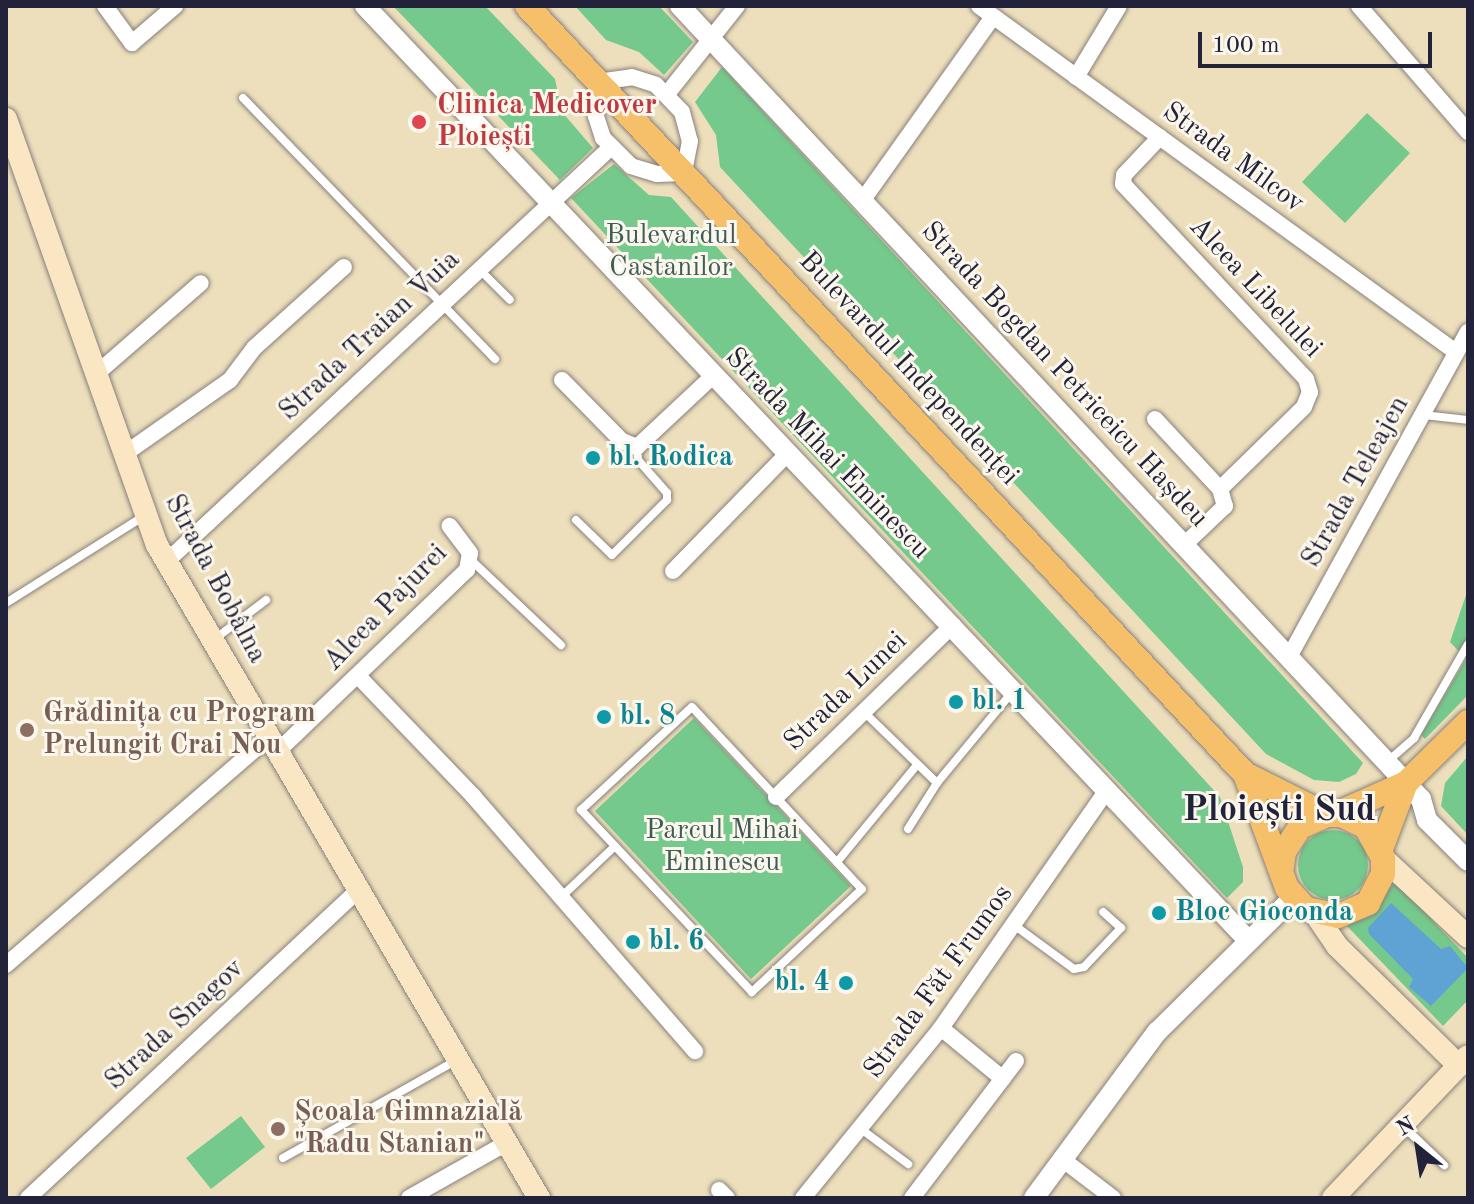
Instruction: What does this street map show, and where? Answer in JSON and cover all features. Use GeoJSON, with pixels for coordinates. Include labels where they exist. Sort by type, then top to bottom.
{"type":"FeatureCollection","features":[{"type":"Feature","properties":{"kind":"main road","name":"Bulevardul Independenței"},"geometry":{"type":"LineString","coordinates":[[527,6],[1245,774],[1330,815],[1366,827],[1382,854]]}},
{"type":"Feature","properties":{"kind":"main road","name":"Strada Bobâlna"},"geometry":{"type":"LineString","coordinates":[[8,133],[145,516],[166,562],[539,1198]]}},
{"type":"Feature","properties":{"kind":"main road"},"geometry":{"type":"LineString","coordinates":[[1282,867],[1284,852],[1300,827],[1405,781],[1468,722]]}},
{"type":"Feature","properties":{"kind":"main road","name":"Bulevardul Independenței"},"geometry":{"type":"LineString","coordinates":[[1245,774],[1293,898]]}},
{"type":"Feature","properties":{"kind":"main road"},"geometry":{"type":"LineString","coordinates":[[1282,793],[1328,798],[1405,781]]}},
{"type":"Feature","properties":{"kind":"main road"},"geometry":{"type":"LineString","coordinates":[[1314,912],[1338,916],[1368,903],[1383,874],[1382,854],[1405,781]]}},
{"type":"Feature","properties":{"kind":"main road"},"geometry":{"type":"LineString","coordinates":[[1382,854],[1407,874],[1468,937]]}},
{"type":"Feature","properties":{"kind":"main road"},"geometry":{"type":"LineString","coordinates":[[1293,898],[1314,912],[1337,946],[1465,1065],[1333,1198]]}},
{"type":"Feature","properties":{"kind":"street"},"geometry":{"type":"LineString","coordinates":[[105,6],[132,43],[175,6]]}},
{"type":"Feature","properties":{"kind":"street","name":"Strada Mihai Eminescu"},"geometry":{"type":"LineString","coordinates":[[365,6],[1248,940]]}},
{"type":"Feature","properties":{"kind":"street","name":"Strada Bogdan Petriceicu Hașdeu"},"geometry":{"type":"LineString","coordinates":[[680,6],[1405,781],[1421,799],[1427,820],[1468,861]]}},
{"type":"Feature","properties":{"kind":"street"},"geometry":{"type":"LineString","coordinates":[[667,94],[713,41],[737,6]]}},
{"type":"Feature","properties":{"kind":"street","name":"Strada Milcov"},"geometry":{"type":"LineString","coordinates":[[979,6],[1456,352]]}},
{"type":"Feature","properties":{"kind":"street"},"geometry":{"type":"LineString","coordinates":[[1076,77],[1119,6]]}},
{"type":"Feature","properties":{"kind":"street"},"geometry":{"type":"LineString","coordinates":[[1359,6],[1468,132]]}},
{"type":"Feature","properties":{"kind":"street"},"geometry":{"type":"LineString","coordinates":[[862,201],[993,17]]}},
{"type":"Feature","properties":{"kind":"street"},"geometry":{"type":"LineString","coordinates":[[632,77],[667,94],[688,124],[684,173],[646,172],[610,148],[596,116],[598,82],[632,77]]}},
{"type":"Feature","properties":{"kind":"street","name":"Aleea Libelulei"},"geometry":{"type":"LineString","coordinates":[[1160,137],[1124,175],[1123,184],[1306,379],[1310,392],[1304,407],[1220,489],[1225,506],[1184,545]]}},
{"type":"Feature","properties":{"kind":"street","name":"Strada Traian Vuia"},"geometry":{"type":"LineString","coordinates":[[166,562],[610,148]]}},
{"type":"Feature","properties":{"kind":"street"},"geometry":{"type":"LineString","coordinates":[[123,455],[230,380],[254,348],[344,267]]}},
{"type":"Feature","properties":{"kind":"street"},"geometry":{"type":"LineString","coordinates":[[95,375],[201,283]]}},
{"type":"Feature","properties":{"kind":"street","name":"Strada Teleajen"},"geometry":{"type":"LineString","coordinates":[[1289,657],[1468,332]]}},
{"type":"Feature","properties":{"kind":"street"},"geometry":{"type":"LineString","coordinates":[[562,380],[622,441],[637,447],[714,375]]}},
{"type":"Feature","properties":{"kind":"street"},"geometry":{"type":"LineString","coordinates":[[1155,419],[1220,489]]}},
{"type":"Feature","properties":{"kind":"street"},"geometry":{"type":"LineString","coordinates":[[673,571],[787,454]]}},
{"type":"Feature","properties":{"kind":"street","name":"Aleea Pajurei"},"geometry":{"type":"LineString","coordinates":[[6,965],[359,677],[467,570],[471,560],[450,526]]}},
{"type":"Feature","properties":{"kind":"street","name":"Strada Lunei"},"geometry":{"type":"LineString","coordinates":[[776,797],[953,625]]}},
{"type":"Feature","properties":{"kind":"street"},"geometry":{"type":"LineString","coordinates":[[359,677],[474,797],[558,899],[695,1051]]}},
{"type":"Feature","properties":{"kind":"street","name":"Strada Făt Frumos"},"geometry":{"type":"LineString","coordinates":[[803,1198],[941,1028],[1107,790]]}},
{"type":"Feature","properties":{"kind":"street","name":"Strada Snagov"},"geometry":{"type":"LineString","coordinates":[[28,1198],[357,891]]}},
{"type":"Feature","properties":{"kind":"street"},"geometry":{"type":"LineString","coordinates":[[1034,1198],[1157,1032],[1293,898]]}},
{"type":"Feature","properties":{"kind":"street"},"geometry":{"type":"LineString","coordinates":[[941,1028],[1003,1079]]}},
{"type":"Feature","properties":{"kind":"street"},"geometry":{"type":"LineString","coordinates":[[912,1198],[1016,1061]]}},
{"type":"Feature","properties":{"kind":"street"},"geometry":{"type":"LineString","coordinates":[[409,1198],[505,1144]]}},
{"type":"Feature","properties":{"kind":"street"},"geometry":{"type":"LineString","coordinates":[[1062,1159],[1113,1198]]}},
{"type":"Feature","properties":{"kind":"lane"},"geometry":{"type":"LineString","coordinates":[[243,98],[495,359]]}},
{"type":"Feature","properties":{"kind":"lane"},"geometry":{"type":"LineString","coordinates":[[479,269],[510,300]]}},
{"type":"Feature","properties":{"kind":"lane"},"geometry":{"type":"LineString","coordinates":[[1423,415],[1468,420]]}},
{"type":"Feature","properties":{"kind":"lane"},"geometry":{"type":"LineString","coordinates":[[576,520],[612,555],[667,500],[667,493],[638,460],[637,447]]}},
{"type":"Feature","properties":{"kind":"lane"},"geometry":{"type":"LineString","coordinates":[[6,603],[145,516]]}},
{"type":"Feature","properties":{"kind":"lane"},"geometry":{"type":"LineString","coordinates":[[471,560],[561,645]]}},
{"type":"Feature","properties":{"kind":"lane"},"geometry":{"type":"LineString","coordinates":[[211,642],[266,600]]}},
{"type":"Feature","properties":{"kind":"lane"},"geometry":{"type":"LineString","coordinates":[[1386,762],[1414,738],[1468,644]]}},
{"type":"Feature","properties":{"kind":"lane"},"geometry":{"type":"LineString","coordinates":[[908,829],[937,783],[1013,691]]}},
{"type":"Feature","properties":{"kind":"lane"},"geometry":{"type":"LineString","coordinates":[[692,707],[776,797],[862,889],[752,992],[581,810],[692,707]]}},
{"type":"Feature","properties":{"kind":"lane"},"geometry":{"type":"LineString","coordinates":[[863,712],[937,783]]}},
{"type":"Feature","properties":{"kind":"lane"},"geometry":{"type":"LineString","coordinates":[[837,862],[917,765]]}},
{"type":"Feature","properties":{"kind":"lane"},"geometry":{"type":"LineString","coordinates":[[558,899],[615,846]]}},
{"type":"Feature","properties":{"kind":"lane"},"geometry":{"type":"LineString","coordinates":[[1014,925],[1074,969],[1084,967],[1121,928],[1103,912]]}},
{"type":"Feature","properties":{"kind":"lane"},"geometry":{"type":"LineString","coordinates":[[283,1158],[456,1060]]}},
{"type":"Feature","properties":{"kind":"lane"},"geometry":{"type":"LineString","coordinates":[[1402,1126],[1444,1165]]}},
{"type":"Feature","properties":{"kind":"lane"},"geometry":{"type":"LineString","coordinates":[[861,1129],[908,1164]]}},
{"type":"Feature","properties":{"kind":"green space","name":"Bulevardul Castanilor"},"geometry":{"type":"Polygon","coordinates":[[[393,6],[485,6],[555,79],[562,112],[593,148],[560,180],[393,6]]]}},
{"type":"Feature","properties":{"kind":"green space"},"geometry":{"type":"Polygon","coordinates":[[[575,6],[659,6],[693,42],[664,75],[639,52],[606,40],[575,6]]]}},
{"type":"Feature","properties":{"kind":"green space","name":"Bulevardul Castanilor"},"geometry":{"type":"Polygon","coordinates":[[[722,67],[1363,763],[1356,774],[1339,782],[1314,780],[1266,754],[720,167],[716,135],[695,102],[722,67]]]}},
{"type":"Feature","properties":{"kind":"green space"},"geometry":{"type":"Polygon","coordinates":[[[1367,113],[1410,153],[1345,223],[1302,182],[1367,113]]]}},
{"type":"Feature","properties":{"kind":"green space","name":"Bulevardul Castanilor"},"geometry":{"type":"Polygon","coordinates":[[[614,164],[649,195],[671,197],[1220,797],[1243,867],[1243,882],[1227,898],[571,198],[614,164]]]}},
{"type":"Feature","properties":{"kind":"green space"},"geometry":{"type":"Polygon","coordinates":[[[1468,589],[1468,695],[1425,739],[1421,735],[1466,659],[1450,642],[1468,589]]]}},
{"type":"Feature","properties":{"kind":"green space","name":"Parcul Mihai Eminescu"},"geometry":{"type":"Polygon","coordinates":[[[694,718],[851,886],[751,979],[595,811],[694,718]]]}},
{"type":"Feature","properties":{"kind":"green space"},"geometry":{"type":"Polygon","coordinates":[[[1468,756],[1468,835],[1441,806],[1445,783],[1468,756]]]}},
{"type":"Feature","properties":{"kind":"green space"},"geometry":{"type":"Polygon","coordinates":[[[1326,830],[1340,830],[1362,845],[1368,865],[1366,878],[1358,890],[1340,900],[1326,900],[1304,885],[1298,872],[1298,858],[1313,836],[1326,830]]]}},
{"type":"Feature","properties":{"kind":"green space"},"geometry":{"type":"Polygon","coordinates":[[[1396,882],[1468,958],[1468,1000],[1443,1026],[1347,926],[1396,882]]]}},
{"type":"Feature","properties":{"kind":"green space"},"geometry":{"type":"Polygon","coordinates":[[[241,1116],[265,1147],[211,1189],[186,1158],[241,1116]]]}},
{"type":"Feature","properties":{"kind":"water"},"geometry":{"type":"Polygon","coordinates":[[[1391,903],[1441,949],[1450,946],[1468,968],[1431,1006],[1409,987],[1413,979],[1369,934],[1368,928],[1391,903]]]}},
{"type":"Feature","properties":{"kind":"place","name":"Clinica Medicover Ploiești"},"geometry":{"type":"Point","coordinates":[419,122]}},
{"type":"Feature","properties":{"kind":"place","name":"bl. Rodica"},"geometry":{"type":"Point","coordinates":[593,458]}},
{"type":"Feature","properties":{"kind":"place","name":"bl. 1"},"geometry":{"type":"Point","coordinates":[956,702]}},
{"type":"Feature","properties":{"kind":"place","name":"bl. 8"},"geometry":{"type":"Point","coordinates":[604,717]}},
{"type":"Feature","properties":{"kind":"place","name":"Grădinița cu Program Prelungit Crai Nou"},"geometry":{"type":"Point","coordinates":[27,730]}},
{"type":"Feature","properties":{"kind":"place","name":"Bloc Gioconda"},"geometry":{"type":"Point","coordinates":[1159,913]}},
{"type":"Feature","properties":{"kind":"place","name":"bl. 6"},"geometry":{"type":"Point","coordinates":[633,942]}},
{"type":"Feature","properties":{"kind":"place","name":"bl. 4"},"geometry":{"type":"Point","coordinates":[846,983]}},
{"type":"Feature","properties":{"kind":"place","name":"Școala Gimnazială \"Radu Stanian\""},"geometry":{"type":"Point","coordinates":[278,1129]}},
{"type":"Feature","properties":{"kind":"district","name":"Ploiești Sud"},"geometry":{"type":"Point","coordinates":[1279,812]}}]}
